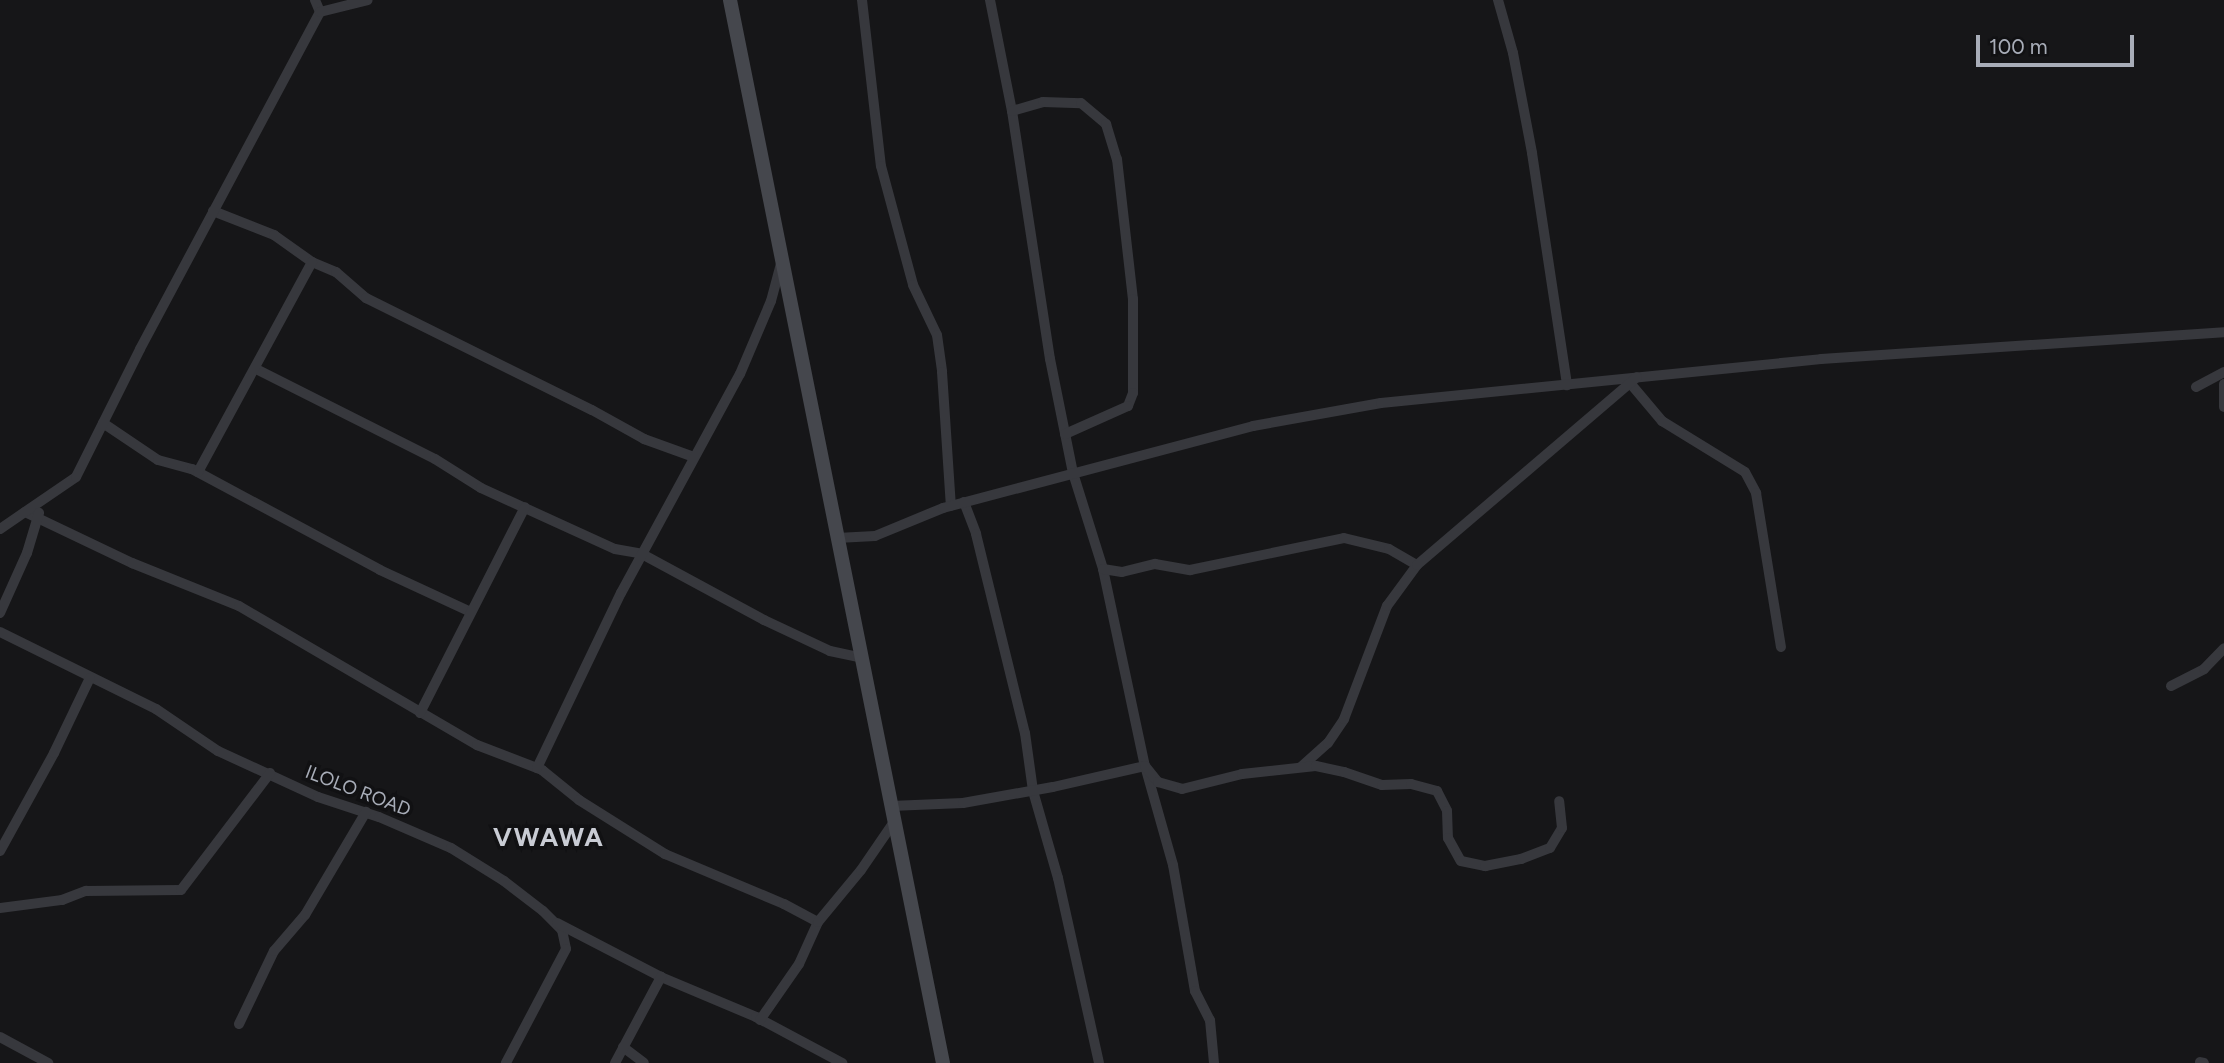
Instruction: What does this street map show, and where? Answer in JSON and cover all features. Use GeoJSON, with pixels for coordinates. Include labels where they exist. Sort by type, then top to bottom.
{"type":"FeatureCollection","features":[{"type":"Feature","properties":{"kind":"street"},"geometry":{"type":"LineString","coordinates":[[315,0],[320,12]]}},
{"type":"Feature","properties":{"kind":"street"},"geometry":{"type":"LineString","coordinates":[[0,529],[76,477],[213,211],[320,12],[368,0]]}},
{"type":"Feature","properties":{"kind":"street"},"geometry":{"type":"LineString","coordinates":[[730,0],[943,1063]]}},
{"type":"Feature","properties":{"kind":"street"},"geometry":{"type":"LineString","coordinates":[[862,0],[881,166],[913,285],[937,335],[943,372],[951,506]]}},
{"type":"Feature","properties":{"kind":"street"},"geometry":{"type":"LineString","coordinates":[[990,0],[1012,111],[1050,359],[1073,474],[1102,569],[1145,766],[1173,865],[1195,991],[1210,1020],[1214,1063]]}},
{"type":"Feature","properties":{"kind":"street"},"geometry":{"type":"LineString","coordinates":[[1498,0],[1513,53],[1532,153],[1567,385]]}},
{"type":"Feature","properties":{"kind":"street"},"geometry":{"type":"LineString","coordinates":[[1012,111],[1043,102],[1082,103],[1106,124],[1117,159],[1133,299],[1133,393],[1128,406],[1065,434]]}},
{"type":"Feature","properties":{"kind":"street"},"geometry":{"type":"LineString","coordinates":[[213,211],[274,235],[312,261],[336,272],[366,298],[592,410],[644,439],[694,457]]}},
{"type":"Feature","properties":{"kind":"street"},"geometry":{"type":"LineString","coordinates":[[198,472],[312,261]]}},
{"type":"Feature","properties":{"kind":"street"},"geometry":{"type":"LineString","coordinates":[[537,768],[642,554],[740,374],[771,301],[782,261]]}},
{"type":"Feature","properties":{"kind":"street"},"geometry":{"type":"LineString","coordinates":[[838,538],[876,536],[964,502],[1253,426],[1381,403],[1634,380],[1821,359],[2224,332]]}},
{"type":"Feature","properties":{"kind":"street"},"geometry":{"type":"LineString","coordinates":[[256,369],[423,453],[481,488],[615,549],[642,554],[764,620],[830,651],[862,658]]}},
{"type":"Feature","properties":{"kind":"street"},"geometry":{"type":"LineString","coordinates":[[2196,387],[2224,372]]}},
{"type":"Feature","properties":{"kind":"street"},"geometry":{"type":"LineString","coordinates":[[1301,767],[1328,743],[1345,719],[1387,606],[1417,565],[1634,380]]}},
{"type":"Feature","properties":{"kind":"street"},"geometry":{"type":"LineString","coordinates":[[1634,380],[1662,421],[1745,472],[1756,492],[1781,647]]}},
{"type":"Feature","properties":{"kind":"street"},"geometry":{"type":"LineString","coordinates":[[2224,384],[2224,407]]}},
{"type":"Feature","properties":{"kind":"street"},"geometry":{"type":"LineString","coordinates":[[103,424],[158,460],[198,472],[380,570],[471,612]]}},
{"type":"Feature","properties":{"kind":"street"},"geometry":{"type":"LineString","coordinates":[[0,613],[27,553],[44,499]]}},
{"type":"Feature","properties":{"kind":"street"},"geometry":{"type":"LineString","coordinates":[[964,502],[976,534],[1026,733],[1034,791],[1058,878],[1099,1063]]}},
{"type":"Feature","properties":{"kind":"street"},"geometry":{"type":"LineString","coordinates":[[420,713],[525,508]]}},
{"type":"Feature","properties":{"kind":"street"},"geometry":{"type":"LineString","coordinates":[[25,512],[132,563],[239,606],[477,745],[537,768],[618,827],[665,854],[784,904],[818,922]]}},
{"type":"Feature","properties":{"kind":"street"},"geometry":{"type":"LineString","coordinates":[[1102,569],[1122,572],[1155,564],[1190,570],[1344,538],[1388,549],[1417,565]]}},
{"type":"Feature","properties":{"kind":"street","name":"ILOLO ROAD"},"geometry":{"type":"LineString","coordinates":[[0,632],[156,709],[218,751],[318,797],[366,812],[451,848],[504,881],[553,921],[562,930],[566,949],[506,1063]]}},
{"type":"Feature","properties":{"kind":"street"},"geometry":{"type":"LineString","coordinates":[[2171,686],[2204,669],[2224,648]]}},
{"type":"Feature","properties":{"kind":"street"},"geometry":{"type":"LineString","coordinates":[[0,851],[54,753],[90,678]]}},
{"type":"Feature","properties":{"kind":"street"},"geometry":{"type":"LineString","coordinates":[[891,806],[963,803],[1034,791],[1145,766]]}},
{"type":"Feature","properties":{"kind":"street"},"geometry":{"type":"LineString","coordinates":[[1145,766],[1158,782],[1182,789],[1242,774],[1316,766],[1382,785],[1411,784],[1437,791],[1447,811],[1448,838],[1461,861],[1485,866],[1521,859],[1550,848],[1562,828],[1559,801]]}},
{"type":"Feature","properties":{"kind":"street"},"geometry":{"type":"LineString","coordinates":[[0,908],[62,900],[86,891],[181,890],[270,774]]}},
{"type":"Feature","properties":{"kind":"street"},"geometry":{"type":"LineString","coordinates":[[239,1024],[274,950],[306,915],[366,812]]}},
{"type":"Feature","properties":{"kind":"street"},"geometry":{"type":"LineString","coordinates":[[760,1020],[799,964],[818,922],[861,870],[894,822]]}},
{"type":"Feature","properties":{"kind":"street"},"geometry":{"type":"LineString","coordinates":[[553,921],[661,977],[760,1020],[842,1063]]}},
{"type":"Feature","properties":{"kind":"street"},"geometry":{"type":"LineString","coordinates":[[615,1063],[661,977]]}},
{"type":"Feature","properties":{"kind":"street"},"geometry":{"type":"LineString","coordinates":[[0,1037],[48,1063]]}},
{"type":"Feature","properties":{"kind":"street"},"geometry":{"type":"LineString","coordinates":[[623,1047],[644,1063]]}},
{"type":"Feature","properties":{"kind":"district","name":"VWAWA"},"geometry":{"type":"Point","coordinates":[549,838]}}]}
